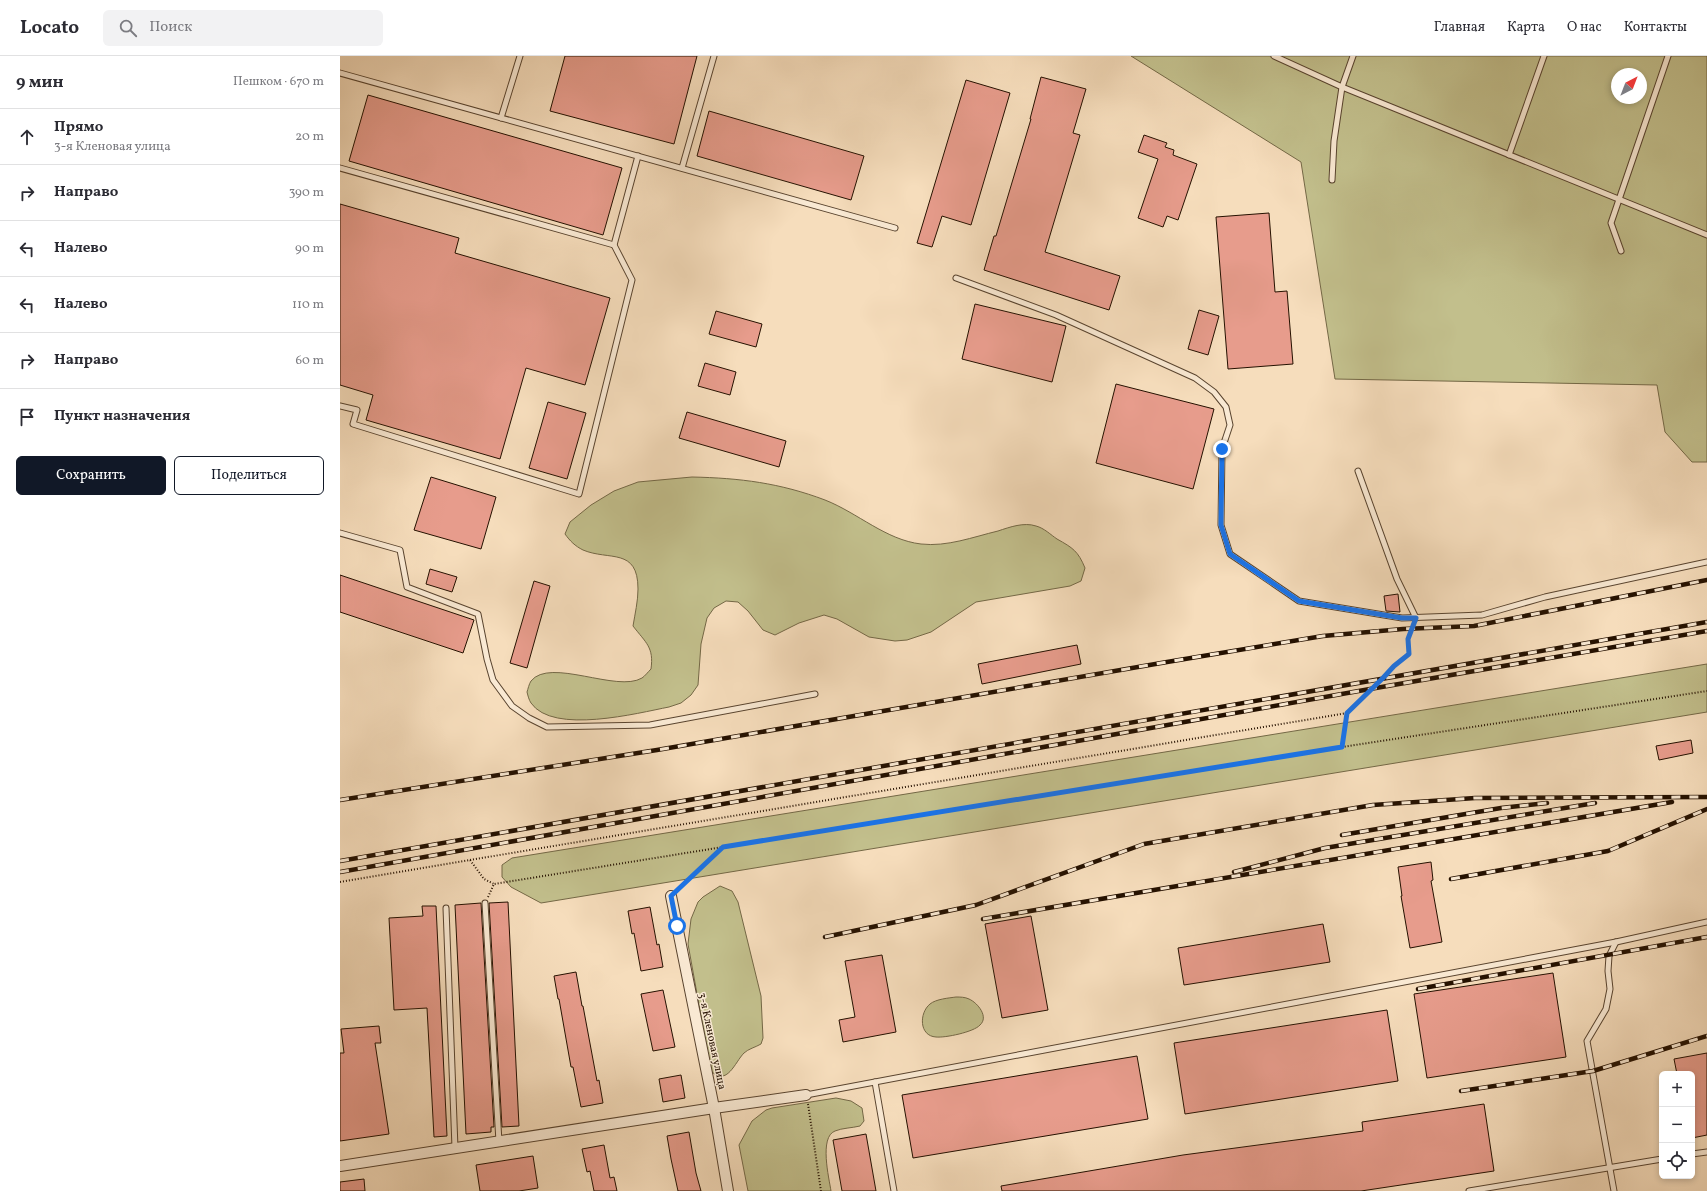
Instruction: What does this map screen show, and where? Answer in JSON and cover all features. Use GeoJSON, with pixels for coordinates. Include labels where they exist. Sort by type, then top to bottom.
{"type":"FeatureCollection","features":[{"type":"Feature","properties":{"kind":"street","name":"3-я Кленовая улица"},"geometry":{"type":"LineString","coordinates":[[671,896],[714,1108],[728,1191]]}},
{"type":"Feature","properties":{"kind":"street"},"geometry":{"type":"LineString","coordinates":[[340,1166],[806,1095]]}},
{"type":"Feature","properties":{"kind":"lane"},"geometry":{"type":"LineString","coordinates":[[501,118],[520,56]]}},
{"type":"Feature","properties":{"kind":"lane"},"geometry":{"type":"LineString","coordinates":[[682,168],[714,56]]}},
{"type":"Feature","properties":{"kind":"lane"},"geometry":{"type":"LineString","coordinates":[[1274,56],[1342,87],[1707,235]]}},
{"type":"Feature","properties":{"kind":"lane"},"geometry":{"type":"LineString","coordinates":[[1332,180],[1334,141],[1342,87],[1353,56]]}},
{"type":"Feature","properties":{"kind":"lane"},"geometry":{"type":"LineString","coordinates":[[1509,155],[1544,56]]}},
{"type":"Feature","properties":{"kind":"lane"},"geometry":{"type":"LineString","coordinates":[[1621,251],[1611,223],[1668,56]]}},
{"type":"Feature","properties":{"kind":"lane"},"geometry":{"type":"LineString","coordinates":[[340,73],[895,228]]}},
{"type":"Feature","properties":{"kind":"lane"},"geometry":{"type":"LineString","coordinates":[[340,406],[357,410],[353,424],[579,494],[632,280],[614,245],[638,156]]}},
{"type":"Feature","properties":{"kind":"lane"},"geometry":{"type":"LineString","coordinates":[[340,168],[614,245]]}},
{"type":"Feature","properties":{"kind":"lane"},"geometry":{"type":"LineString","coordinates":[[956,278],[1056,315],[1195,378],[1214,392],[1226,407],[1230,425],[1222,449],[1221,525],[1230,554],[1299,601],[1402,618],[1482,615],[1544,597],[1707,562]]}},
{"type":"Feature","properties":{"kind":"lane"},"geometry":{"type":"LineString","coordinates":[[1358,471],[1397,579],[1416,618]]}},
{"type":"Feature","properties":{"kind":"lane"},"geometry":{"type":"LineString","coordinates":[[340,533],[400,550],[407,587],[478,614],[493,680],[512,706],[529,718],[547,727],[650,725],[815,694]]}},
{"type":"Feature","properties":{"kind":"lane"},"geometry":{"type":"LineString","coordinates":[[485,903],[499,1142]]}},
{"type":"Feature","properties":{"kind":"lane"},"geometry":{"type":"LineString","coordinates":[[446,908],[455,1148]]}},
{"type":"Feature","properties":{"kind":"lane"},"geometry":{"type":"LineString","coordinates":[[806,1095],[1616,942],[1707,922]]}},
{"type":"Feature","properties":{"kind":"lane"},"geometry":{"type":"LineString","coordinates":[[1614,1191],[1587,1041],[1606,1009],[1610,989],[1608,971],[1609,956],[1616,942]]}},
{"type":"Feature","properties":{"kind":"lane"},"geometry":{"type":"LineString","coordinates":[[875,1082],[894,1191]]}},
{"type":"Feature","properties":{"kind":"lane"},"geometry":{"type":"LineString","coordinates":[[1695,1154],[1707,1152]]}},
{"type":"Feature","properties":{"kind":"lane"},"geometry":{"type":"LineString","coordinates":[[1469,1191],[1659,1160]]}},
{"type":"Feature","properties":{"kind":"path"},"geometry":{"type":"LineString","coordinates":[[1342,747],[1347,713],[1394,666],[1409,654],[1408,639],[1416,618]]}},
{"type":"Feature","properties":{"kind":"path"},"geometry":{"type":"LineString","coordinates":[[470,860],[484,879],[494,884],[1342,747],[1707,691]]}},
{"type":"Feature","properties":{"kind":"path"},"geometry":{"type":"LineString","coordinates":[[340,882],[1347,713]]}},
{"type":"Feature","properties":{"kind":"path"},"geometry":{"type":"LineString","coordinates":[[671,896],[723,847]]}},
{"type":"Feature","properties":{"kind":"path"},"geometry":{"type":"LineString","coordinates":[[485,903],[494,884]]}},
{"type":"Feature","properties":{"kind":"path"},"geometry":{"type":"LineString","coordinates":[[806,1095],[821,1191]]}},
{"type":"Feature","properties":{"kind":"shaded area"},"geometry":{"type":"Polygon","coordinates":[[[1131,56],[1707,56],[1707,462],[1692,462],[1665,432],[1657,385],[1335,379],[1301,162],[1131,56]]]}},
{"type":"Feature","properties":{"kind":"shaded area"},"geometry":{"type":"Polygon","coordinates":[[[692,477],[760,482],[792,489],[837,505],[884,532],[921,544],[931,545],[950,543],[1017,526],[1036,526],[1042,528],[1071,548],[1080,558],[1085,568],[1081,581],[1070,586],[976,602],[931,632],[907,640],[895,641],[869,637],[837,619],[824,615],[799,623],[775,635],[763,630],[748,611],[738,602],[726,601],[714,608],[707,618],[701,644],[698,685],[691,695],[681,703],[669,707],[618,717],[597,719],[576,720],[557,718],[542,713],[531,703],[527,692],[531,681],[540,675],[568,673],[601,679],[631,681],[642,678],[651,669],[652,662],[650,650],[633,626],[638,589],[637,576],[633,567],[627,561],[620,558],[593,553],[578,547],[565,534],[570,522],[591,505],[614,491],[638,482],[692,477]]]}},
{"type":"Feature","properties":{"kind":"shaded area"},"geometry":{"type":"Polygon","coordinates":[[[1707,664],[1707,712],[541,903],[511,887],[502,877],[502,865],[512,858],[1707,664]]]}},
{"type":"Feature","properties":{"kind":"shaded area"},"geometry":{"type":"Polygon","coordinates":[[[720,886],[732,891],[738,902],[761,996],[763,1038],[761,1044],[746,1052],[726,1075],[722,1076],[711,1071],[688,944],[691,919],[698,902],[720,886]]]}},
{"type":"Feature","properties":{"kind":"shaded area"},"geometry":{"type":"Polygon","coordinates":[[[964,997],[969,999],[979,1007],[983,1014],[980,1025],[972,1030],[946,1037],[930,1036],[926,1033],[922,1024],[926,1008],[936,1001],[964,997]]]}},
{"type":"Feature","properties":{"kind":"shaded area"},"geometry":{"type":"Polygon","coordinates":[[[836,1098],[851,1101],[862,1108],[864,1121],[860,1126],[835,1131],[830,1135],[827,1141],[826,1158],[831,1191],[748,1191],[739,1145],[752,1121],[766,1110],[772,1108],[836,1098]]]}},
{"type":"Feature","properties":{"kind":"building"},"geometry":{"type":"Polygon","coordinates":[[[565,56],[697,56],[674,144],[550,111],[565,56]]]}},
{"type":"Feature","properties":{"kind":"building"},"geometry":{"type":"Polygon","coordinates":[[[1041,77],[1086,89],[1073,133],[1080,135],[1045,252],[1120,276],[1109,310],[984,270],[994,236],[996,236],[1031,119],[1041,77]]]}},
{"type":"Feature","properties":{"kind":"building"},"geometry":{"type":"Polygon","coordinates":[[[966,80],[1010,93],[971,225],[942,216],[932,247],[917,243],[966,80]]]}},
{"type":"Feature","properties":{"kind":"building"},"geometry":{"type":"Polygon","coordinates":[[[368,95],[622,168],[603,235],[349,161],[368,95]]]}},
{"type":"Feature","properties":{"kind":"building"},"geometry":{"type":"Polygon","coordinates":[[[709,111],[864,156],[851,200],[697,156],[709,111]]]}},
{"type":"Feature","properties":{"kind":"building"},"geometry":{"type":"Polygon","coordinates":[[[1144,135],[1167,143],[1165,147],[1174,150],[1173,155],[1197,164],[1178,220],[1167,216],[1163,227],[1138,218],[1158,159],[1138,152],[1144,135]]]}},
{"type":"Feature","properties":{"kind":"building"},"geometry":{"type":"Polygon","coordinates":[[[340,204],[459,238],[455,253],[610,298],[585,385],[526,368],[500,459],[366,420],[373,395],[340,385],[340,204]]]}},
{"type":"Feature","properties":{"kind":"building"},"geometry":{"type":"Polygon","coordinates":[[[1269,213],[1275,292],[1287,291],[1293,364],[1228,369],[1216,217],[1269,213]]]}},
{"type":"Feature","properties":{"kind":"building"},"geometry":{"type":"Polygon","coordinates":[[[975,304],[1066,326],[1052,382],[962,359],[975,304]]]}},
{"type":"Feature","properties":{"kind":"building"},"geometry":{"type":"Polygon","coordinates":[[[1199,310],[1219,316],[1208,355],[1188,349],[1199,310]]]}},
{"type":"Feature","properties":{"kind":"building"},"geometry":{"type":"Polygon","coordinates":[[[716,311],[762,324],[756,347],[709,334],[716,311]]]}},
{"type":"Feature","properties":{"kind":"building"},"geometry":{"type":"Polygon","coordinates":[[[705,363],[736,372],[730,395],[698,386],[705,363]]]}},
{"type":"Feature","properties":{"kind":"building"},"geometry":{"type":"Polygon","coordinates":[[[1116,384],[1214,409],[1193,489],[1096,463],[1116,384]]]}},
{"type":"Feature","properties":{"kind":"building"},"geometry":{"type":"Polygon","coordinates":[[[548,402],[586,413],[567,479],[529,468],[548,402]]]}},
{"type":"Feature","properties":{"kind":"building"},"geometry":{"type":"Polygon","coordinates":[[[687,412],[786,441],[779,467],[679,438],[687,412]]]}},
{"type":"Feature","properties":{"kind":"building"},"geometry":{"type":"Polygon","coordinates":[[[431,477],[496,497],[481,549],[414,530],[431,477]]]}},
{"type":"Feature","properties":{"kind":"building"},"geometry":{"type":"Polygon","coordinates":[[[430,569],[457,577],[452,592],[426,584],[430,569]]]}},
{"type":"Feature","properties":{"kind":"building"},"geometry":{"type":"Polygon","coordinates":[[[340,575],[474,620],[463,653],[340,612],[340,575]]]}},
{"type":"Feature","properties":{"kind":"building"},"geometry":{"type":"Polygon","coordinates":[[[534,581],[550,586],[527,668],[510,663],[534,581]]]}},
{"type":"Feature","properties":{"kind":"building"},"geometry":{"type":"Polygon","coordinates":[[[1398,594],[1400,612],[1386,611],[1384,596],[1398,594]]]}},
{"type":"Feature","properties":{"kind":"building"},"geometry":{"type":"Polygon","coordinates":[[[1077,645],[1081,664],[982,684],[978,664],[1077,645]]]}},
{"type":"Feature","properties":{"kind":"building"},"geometry":{"type":"Polygon","coordinates":[[[1691,740],[1693,753],[1659,760],[1656,746],[1691,740]]]}},
{"type":"Feature","properties":{"kind":"building"},"geometry":{"type":"Polygon","coordinates":[[[1431,862],[1433,880],[1431,881],[1442,942],[1410,948],[1401,896],[1398,867],[1431,862]]]}},
{"type":"Feature","properties":{"kind":"building"},"geometry":{"type":"Polygon","coordinates":[[[508,902],[519,1126],[502,1127],[489,903],[508,902]]]}},
{"type":"Feature","properties":{"kind":"building"},"geometry":{"type":"Polygon","coordinates":[[[481,903],[494,1127],[491,1127],[491,1132],[466,1134],[455,905],[481,903]]]}},
{"type":"Feature","properties":{"kind":"building"},"geometry":{"type":"Polygon","coordinates":[[[422,906],[436,906],[447,1136],[434,1137],[427,1008],[394,1010],[389,918],[423,916],[422,906]]]}},
{"type":"Feature","properties":{"kind":"building"},"geometry":{"type":"Polygon","coordinates":[[[650,907],[657,945],[659,944],[663,967],[641,971],[634,933],[632,934],[628,911],[650,907]]]}},
{"type":"Feature","properties":{"kind":"building"},"geometry":{"type":"Polygon","coordinates":[[[1031,916],[1048,1010],[1002,1018],[985,924],[1031,916]]]}},
{"type":"Feature","properties":{"kind":"building"},"geometry":{"type":"Polygon","coordinates":[[[1323,924],[1330,962],[1184,985],[1178,948],[1323,924]]]}},
{"type":"Feature","properties":{"kind":"building"},"geometry":{"type":"Polygon","coordinates":[[[882,955],[896,1032],[843,1042],[839,1020],[855,1017],[845,961],[882,955]]]}},
{"type":"Feature","properties":{"kind":"building"},"geometry":{"type":"Polygon","coordinates":[[[576,972],[597,1081],[599,1080],[603,1103],[581,1107],[573,1067],[571,1067],[554,976],[576,972]]]}},
{"type":"Feature","properties":{"kind":"building"},"geometry":{"type":"Polygon","coordinates":[[[1553,973],[1566,1057],[1427,1078],[1414,994],[1553,973]]]}},
{"type":"Feature","properties":{"kind":"building"},"geometry":{"type":"Polygon","coordinates":[[[663,990],[675,1047],[653,1051],[641,994],[663,990]]]}},
{"type":"Feature","properties":{"kind":"building"},"geometry":{"type":"Polygon","coordinates":[[[1387,1010],[1398,1081],[1185,1114],[1174,1043],[1387,1010]]]}},
{"type":"Feature","properties":{"kind":"building"},"geometry":{"type":"Polygon","coordinates":[[[379,1026],[381,1043],[375,1043],[389,1134],[340,1141],[340,1053],[344,1053],[341,1029],[379,1026]]]}},
{"type":"Feature","properties":{"kind":"building"},"geometry":{"type":"Polygon","coordinates":[[[1707,1053],[1707,1135],[1695,1137],[1695,1071],[1676,1071],[1674,1059],[1707,1053]]]}},
{"type":"Feature","properties":{"kind":"building"},"geometry":{"type":"Polygon","coordinates":[[[1137,1056],[1148,1119],[913,1158],[902,1095],[1137,1056]]]}},
{"type":"Feature","properties":{"kind":"building"},"geometry":{"type":"Polygon","coordinates":[[[681,1075],[685,1098],[663,1102],[659,1079],[681,1075]]]}},
{"type":"Feature","properties":{"kind":"building"},"geometry":{"type":"Polygon","coordinates":[[[1484,1104],[1494,1171],[1361,1191],[1002,1191],[1001,1186],[1183,1155],[1363,1131],[1362,1122],[1484,1104]]]}},
{"type":"Feature","properties":{"kind":"building"},"geometry":{"type":"Polygon","coordinates":[[[689,1132],[696,1173],[701,1191],[678,1191],[671,1159],[667,1136],[689,1132]]]}},
{"type":"Feature","properties":{"kind":"building"},"geometry":{"type":"Polygon","coordinates":[[[866,1134],[876,1191],[842,1191],[833,1140],[866,1134]]]}},
{"type":"Feature","properties":{"kind":"building"},"geometry":{"type":"Polygon","coordinates":[[[604,1145],[610,1178],[614,1177],[617,1191],[594,1191],[590,1171],[587,1172],[582,1149],[604,1145]]]}},
{"type":"Feature","properties":{"kind":"building"},"geometry":{"type":"Polygon","coordinates":[[[533,1156],[538,1188],[519,1191],[480,1191],[476,1165],[533,1156]]]}},
{"type":"Feature","properties":{"kind":"building"},"geometry":{"type":"Polygon","coordinates":[[[364,1179],[365,1191],[340,1191],[340,1182],[364,1179]]]}},
{"type":"Feature","properties":{"kind":"railway"},"geometry":{"type":"LineString","coordinates":[[340,800],[657,750],[1323,636],[1403,629],[1474,626],[1707,580]]}},
{"type":"Feature","properties":{"kind":"railway"},"geometry":{"type":"LineString","coordinates":[[340,861],[1707,622]]}},
{"type":"Feature","properties":{"kind":"railway"},"geometry":{"type":"LineString","coordinates":[[340,872],[1370,689],[1707,631]]}},
{"type":"Feature","properties":{"kind":"railway"},"geometry":{"type":"LineString","coordinates":[[825,937],[976,905],[1144,844],[1373,805],[1475,798],[1707,797]]}},
{"type":"Feature","properties":{"kind":"railway"},"geometry":{"type":"LineString","coordinates":[[983,919],[1672,802]]}},
{"type":"Feature","properties":{"kind":"railway"},"geometry":{"type":"LineString","coordinates":[[1342,835],[1501,808],[1547,803]]}},
{"type":"Feature","properties":{"kind":"railway"},"geometry":{"type":"LineString","coordinates":[[1234,872],[1325,848],[1595,803]]}},
{"type":"Feature","properties":{"kind":"railway"},"geometry":{"type":"LineString","coordinates":[[1451,879],[1608,851],[1707,809]]}},
{"type":"Feature","properties":{"kind":"railway"},"geometry":{"type":"LineString","coordinates":[[1418,989],[1707,937]]}},
{"type":"Feature","properties":{"kind":"railway"},"geometry":{"type":"LineString","coordinates":[[1461,1091],[1593,1071],[1707,1036]]}},
{"type":"Feature","properties":{"kind":"route"},"geometry":{"type":"LineString","coordinates":[[677,926],[671,896],[723,847],[1342,747],[1347,713],[1394,666],[1409,654],[1408,639],[1416,618],[1402,618],[1299,601],[1230,554],[1221,525],[1222,449]]}}]}
